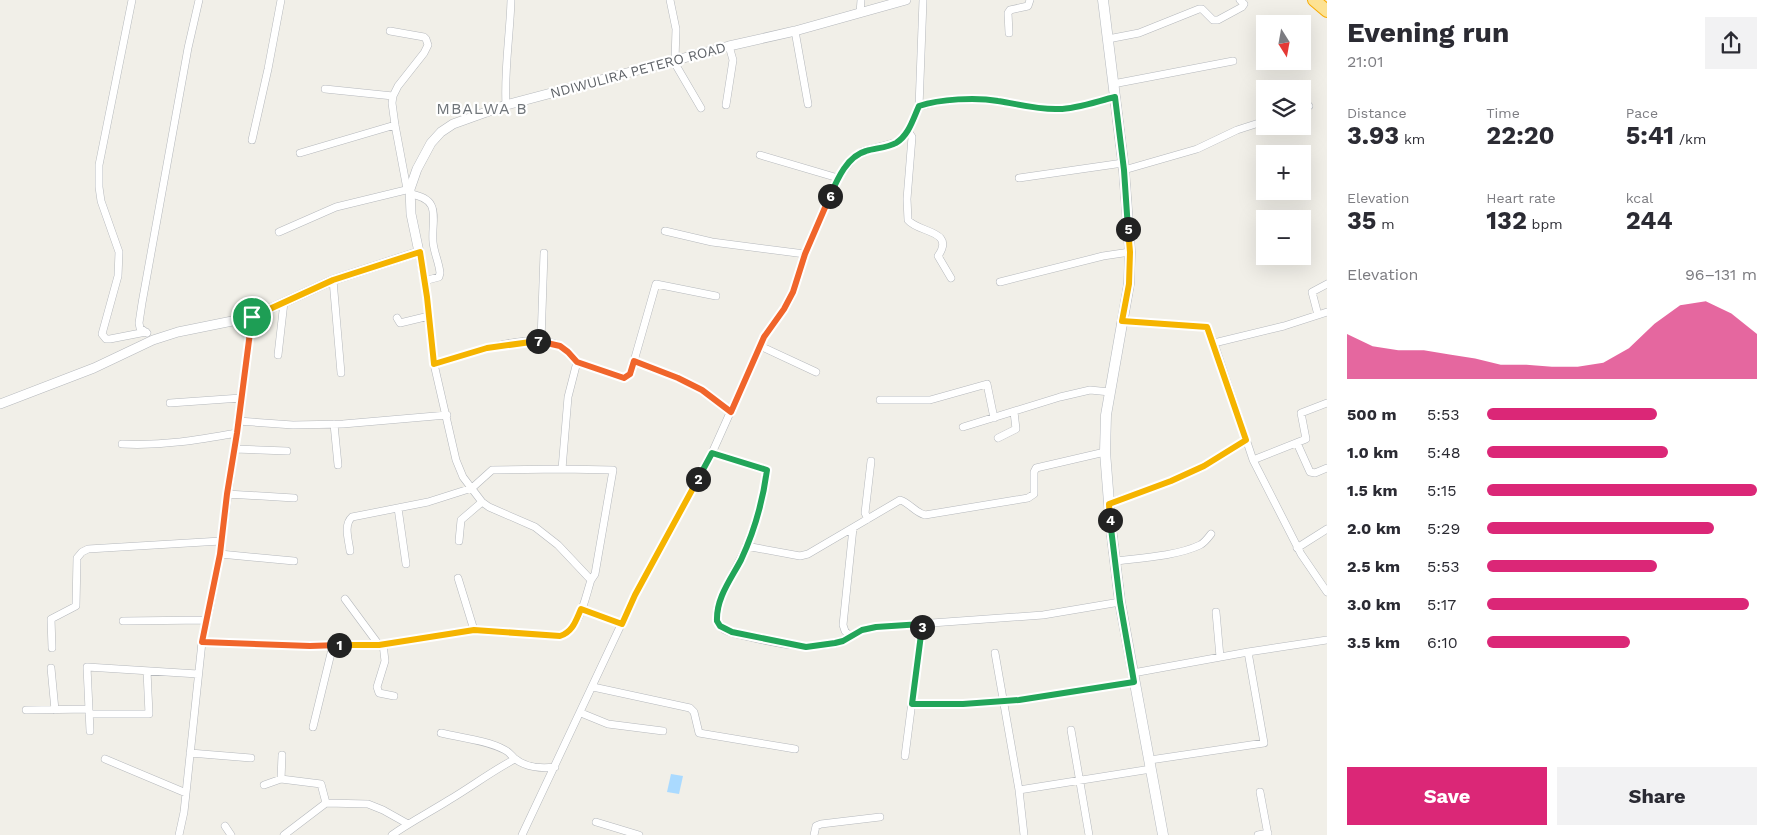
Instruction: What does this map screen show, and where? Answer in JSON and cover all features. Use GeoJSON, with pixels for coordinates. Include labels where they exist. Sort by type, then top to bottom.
{"type":"FeatureCollection","features":[{"type":"Feature","properties":{"kind":"highway"},"geometry":{"type":"LineString","coordinates":[[1314,0],[1327,11]]}},
{"type":"Feature","properties":{"kind":"main road"},"geometry":{"type":"LineString","coordinates":[[1103,0],[1123,167],[1130,252],[1129,284],[1106,415],[1105,452],[1114,560],[1120,602],[1163,835]]}},
{"type":"Feature","properties":{"kind":"street"},"geometry":{"type":"LineString","coordinates":[[132,0],[119,74],[99,165],[101,201],[119,252],[118,276],[102,334],[106,339],[110,339],[146,332]]}},
{"type":"Feature","properties":{"kind":"street"},"geometry":{"type":"LineString","coordinates":[[153,340],[140,328],[139,323],[188,48],[199,0]]}},
{"type":"Feature","properties":{"kind":"street"},"geometry":{"type":"LineString","coordinates":[[252,140],[281,0]]}},
{"type":"Feature","properties":{"kind":"street"},"geometry":{"type":"LineString","coordinates":[[506,105],[505,79],[511,0]]}},
{"type":"Feature","properties":{"kind":"street"},"geometry":{"type":"LineString","coordinates":[[670,0],[676,29],[675,60],[681,76],[701,108]]}},
{"type":"Feature","properties":{"kind":"street"},"geometry":{"type":"LineString","coordinates":[[860,13],[861,0]]}},
{"type":"Feature","properties":{"kind":"street","name":"NDIWULIRA PETERO ROAD"},"geometry":{"type":"LineString","coordinates":[[420,252],[411,214],[409,191],[417,169],[431,143],[441,132],[453,124],[506,105],[729,46],[795,31],[906,0]]}},
{"type":"Feature","properties":{"kind":"street"},"geometry":{"type":"LineString","coordinates":[[522,835],[635,595],[712,453],[764,337],[784,309],[793,292],[805,254],[838,178],[854,157],[863,151],[897,142],[908,131],[919,106],[923,0]]}},
{"type":"Feature","properties":{"kind":"street"},"geometry":{"type":"LineString","coordinates":[[1010,33],[1008,13],[1010,10],[1028,6],[1030,0]]}},
{"type":"Feature","properties":{"kind":"street"},"geometry":{"type":"LineString","coordinates":[[1108,39],[1139,33],[1199,9],[1202,9],[1213,20],[1218,20],[1242,7],[1244,4],[1240,0]]}},
{"type":"Feature","properties":{"kind":"street"},"geometry":{"type":"LineString","coordinates":[[390,31],[424,37],[428,44],[424,54],[398,86],[392,103],[409,191]]}},
{"type":"Feature","properties":{"kind":"street"},"geometry":{"type":"LineString","coordinates":[[795,31],[808,104]]}},
{"type":"Feature","properties":{"kind":"street"},"geometry":{"type":"LineString","coordinates":[[726,105],[733,60],[729,46]]}},
{"type":"Feature","properties":{"kind":"street"},"geometry":{"type":"LineString","coordinates":[[1113,84],[1233,61]]}},
{"type":"Feature","properties":{"kind":"street"},"geometry":{"type":"LineString","coordinates":[[324,89],[393,96]]}},
{"type":"Feature","properties":{"kind":"street"},"geometry":{"type":"LineString","coordinates":[[919,106],[931,102],[975,99],[996,100],[1026,107],[1060,109],[1115,97]]}},
{"type":"Feature","properties":{"kind":"street"},"geometry":{"type":"LineString","coordinates":[[1020,178],[1123,167],[1197,149],[1256,124]]}},
{"type":"Feature","properties":{"kind":"street"},"geometry":{"type":"LineString","coordinates":[[300,153],[395,125]]}},
{"type":"Feature","properties":{"kind":"street"},"geometry":{"type":"LineString","coordinates":[[908,131],[912,137],[907,199],[908,220],[912,224],[924,228],[939,237],[943,242],[943,249],[938,256],[951,278]]}},
{"type":"Feature","properties":{"kind":"street"},"geometry":{"type":"LineString","coordinates":[[760,155],[838,178]]}},
{"type":"Feature","properties":{"kind":"street"},"geometry":{"type":"LineString","coordinates":[[279,232],[336,207],[409,191],[429,201],[433,206],[433,245],[440,273],[439,277],[424,281]]}},
{"type":"Feature","properties":{"kind":"street"},"geometry":{"type":"LineString","coordinates":[[666,231],[712,242],[805,254]]}},
{"type":"Feature","properties":{"kind":"street"},"geometry":{"type":"LineString","coordinates":[[0,404],[94,368],[153,340],[178,332],[252,317],[333,280],[420,252],[434,364],[459,470],[482,502],[489,507],[535,527],[558,545],[591,580]]}},
{"type":"Feature","properties":{"kind":"street"},"geometry":{"type":"LineString","coordinates":[[1000,282],[1103,256],[1130,252]]}},
{"type":"Feature","properties":{"kind":"street"},"geometry":{"type":"LineString","coordinates":[[542,341],[544,253]]}},
{"type":"Feature","properties":{"kind":"street"},"geometry":{"type":"LineString","coordinates":[[333,280],[341,373]]}},
{"type":"Feature","properties":{"kind":"street"},"geometry":{"type":"LineString","coordinates":[[434,364],[487,348],[542,341],[560,346],[577,362],[624,378],[630,374],[656,284],[716,296]]}},
{"type":"Feature","properties":{"kind":"street"},"geometry":{"type":"LineString","coordinates":[[1318,315],[1312,292],[1327,284]]}},
{"type":"Feature","properties":{"kind":"street"},"geometry":{"type":"LineString","coordinates":[[278,355],[284,302]]}},
{"type":"Feature","properties":{"kind":"street"},"geometry":{"type":"LineString","coordinates":[[1214,343],[1284,326],[1327,312]]}},
{"type":"Feature","properties":{"kind":"street"},"geometry":{"type":"LineString","coordinates":[[397,318],[400,324],[429,316]]}},
{"type":"Feature","properties":{"kind":"street"},"geometry":{"type":"LineString","coordinates":[[179,835],[186,793],[202,642],[220,554],[252,317]]}},
{"type":"Feature","properties":{"kind":"street"},"geometry":{"type":"LineString","coordinates":[[1122,321],[1207,327],[1253,460],[1297,548],[1327,591]]}},
{"type":"Feature","properties":{"kind":"street"},"geometry":{"type":"LineString","coordinates":[[760,346],[816,372]]}},
{"type":"Feature","properties":{"kind":"street"},"geometry":{"type":"LineString","coordinates":[[634,361],[678,378],[702,390],[731,412]]}},
{"type":"Feature","properties":{"kind":"street"},"geometry":{"type":"LineString","coordinates":[[562,469],[568,397],[577,362]]}},
{"type":"Feature","properties":{"kind":"street"},"geometry":{"type":"LineString","coordinates":[[880,400],[930,400],[987,384],[994,418]]}},
{"type":"Feature","properties":{"kind":"street"},"geometry":{"type":"LineString","coordinates":[[963,427],[1060,397],[1090,390],[1110,392]]}},
{"type":"Feature","properties":{"kind":"street"},"geometry":{"type":"LineString","coordinates":[[170,403],[241,398]]}},
{"type":"Feature","properties":{"kind":"street"},"geometry":{"type":"LineString","coordinates":[[1253,460],[1306,440],[1301,413],[1327,403]]}},
{"type":"Feature","properties":{"kind":"street"},"geometry":{"type":"LineString","coordinates":[[998,438],[1016,429],[1014,412]]}},
{"type":"Feature","properties":{"kind":"street"},"geometry":{"type":"LineString","coordinates":[[238,421],[294,425],[334,424],[447,415]]}},
{"type":"Feature","properties":{"kind":"street"},"geometry":{"type":"LineString","coordinates":[[334,424],[338,465]]}},
{"type":"Feature","properties":{"kind":"street"},"geometry":{"type":"LineString","coordinates":[[122,444],[181,443],[237,433]]}},
{"type":"Feature","properties":{"kind":"street"},"geometry":{"type":"LineString","coordinates":[[1109,504],[1171,481],[1204,466],[1246,440]]}},
{"type":"Feature","properties":{"kind":"street"},"geometry":{"type":"LineString","coordinates":[[1298,442],[1310,472],[1315,473],[1327,468]]}},
{"type":"Feature","properties":{"kind":"street"},"geometry":{"type":"LineString","coordinates":[[234,449],[287,451]]}},
{"type":"Feature","properties":{"kind":"street"},"geometry":{"type":"LineString","coordinates":[[746,546],[800,556],[808,554],[900,500],[906,502],[918,513],[925,515],[1028,498],[1034,494],[1034,472],[1036,468],[1105,452]]}},
{"type":"Feature","properties":{"kind":"street"},"geometry":{"type":"LineString","coordinates":[[712,453],[767,470],[764,495],[746,546],[726,586],[718,608],[717,621],[720,626],[732,632],[806,647],[843,641],[862,630],[876,627],[1043,616],[1120,602]]}},
{"type":"Feature","properties":{"kind":"street"},"geometry":{"type":"LineString","coordinates":[[868,519],[865,512],[871,461]]}},
{"type":"Feature","properties":{"kind":"street"},"geometry":{"type":"LineString","coordinates":[[202,642],[310,646],[381,645],[474,630],[560,636],[567,634],[574,625],[595,574],[613,470],[492,470],[472,488],[428,502],[352,517],[348,520],[347,526],[350,551]]}},
{"type":"Feature","properties":{"kind":"street"},"geometry":{"type":"LineString","coordinates":[[227,494],[294,498]]}},
{"type":"Feature","properties":{"kind":"street"},"geometry":{"type":"LineString","coordinates":[[460,541],[461,520],[482,502]]}},
{"type":"Feature","properties":{"kind":"street"},"geometry":{"type":"LineString","coordinates":[[398,508],[406,564]]}},
{"type":"Feature","properties":{"kind":"street"},"geometry":{"type":"LineString","coordinates":[[850,636],[845,631],[843,625],[853,528]]}},
{"type":"Feature","properties":{"kind":"street"},"geometry":{"type":"LineString","coordinates":[[1297,548],[1327,529]]}},
{"type":"Feature","properties":{"kind":"street"},"geometry":{"type":"LineString","coordinates":[[1114,560],[1156,556],[1186,550],[1202,545],[1211,534]]}},
{"type":"Feature","properties":{"kind":"street"},"geometry":{"type":"LineString","coordinates":[[52,648],[51,619],[76,606],[77,558],[82,552],[88,549],[221,541]]}},
{"type":"Feature","properties":{"kind":"street"},"geometry":{"type":"LineString","coordinates":[[220,554],[294,561]]}},
{"type":"Feature","properties":{"kind":"street"},"geometry":{"type":"LineString","coordinates":[[458,578],[474,630]]}},
{"type":"Feature","properties":{"kind":"street"},"geometry":{"type":"LineString","coordinates":[[345,599],[381,645],[385,661],[377,687],[379,693],[394,696]]}},
{"type":"Feature","properties":{"kind":"street"},"geometry":{"type":"LineString","coordinates":[[581,609],[622,624]]}},
{"type":"Feature","properties":{"kind":"street"},"geometry":{"type":"LineString","coordinates":[[1216,612],[1220,657]]}},
{"type":"Feature","properties":{"kind":"street"},"geometry":{"type":"LineString","coordinates":[[123,621],[207,620]]}},
{"type":"Feature","properties":{"kind":"street"},"geometry":{"type":"LineString","coordinates":[[905,756],[922,624]]}},
{"type":"Feature","properties":{"kind":"street"},"geometry":{"type":"LineString","coordinates":[[912,704],[963,704],[1044,697],[1220,657],[1327,640]]}},
{"type":"Feature","properties":{"kind":"street"},"geometry":{"type":"LineString","coordinates":[[313,727],[332,645]]}},
{"type":"Feature","properties":{"kind":"street"},"geometry":{"type":"LineString","coordinates":[[1019,790],[1080,780],[1264,743],[1248,652]]}},
{"type":"Feature","properties":{"kind":"street"},"geometry":{"type":"LineString","coordinates":[[995,653],[1019,790],[1024,835]]}},
{"type":"Feature","properties":{"kind":"street"},"geometry":{"type":"LineString","coordinates":[[90,731],[87,667],[198,674]]}},
{"type":"Feature","properties":{"kind":"street"},"geometry":{"type":"LineString","coordinates":[[51,668],[55,710]]}},
{"type":"Feature","properties":{"kind":"street"},"geometry":{"type":"LineString","coordinates":[[26,710],[149,714],[147,671]]}},
{"type":"Feature","properties":{"kind":"street"},"geometry":{"type":"LineString","coordinates":[[593,687],[690,708],[694,712],[699,733],[796,749]]}},
{"type":"Feature","properties":{"kind":"street"},"geometry":{"type":"LineString","coordinates":[[581,713],[608,724],[663,731]]}},
{"type":"Feature","properties":{"kind":"street"},"geometry":{"type":"LineString","coordinates":[[1071,730],[1089,835]]}},
{"type":"Feature","properties":{"kind":"street"},"geometry":{"type":"LineString","coordinates":[[441,734],[479,741],[505,750],[515,759],[525,764],[536,767],[555,767]]}},
{"type":"Feature","properties":{"kind":"street"},"geometry":{"type":"LineString","coordinates":[[190,753],[251,758]]}},
{"type":"Feature","properties":{"kind":"street"},"geometry":{"type":"LineString","coordinates":[[280,779],[282,756]]}},
{"type":"Feature","properties":{"kind":"street"},"geometry":{"type":"LineString","coordinates":[[105,759],[186,793]]}},
{"type":"Feature","properties":{"kind":"street"},"geometry":{"type":"LineString","coordinates":[[397,834],[408,824],[451,799],[484,776],[515,759]]}},
{"type":"Feature","properties":{"kind":"street"},"geometry":{"type":"LineString","coordinates":[[264,785],[280,779],[321,784],[326,803]]}},
{"type":"Feature","properties":{"kind":"street"},"geometry":{"type":"LineString","coordinates":[[1258,835],[1268,834],[1260,792]]}},
{"type":"Feature","properties":{"kind":"street"},"geometry":{"type":"LineString","coordinates":[[284,835],[326,803],[368,804],[408,824]]}},
{"type":"Feature","properties":{"kind":"street"},"geometry":{"type":"LineString","coordinates":[[814,835],[816,826],[821,824],[880,817]]}},
{"type":"Feature","properties":{"kind":"street"},"geometry":{"type":"LineString","coordinates":[[596,822],[639,835]]}},
{"type":"Feature","properties":{"kind":"street"},"geometry":{"type":"LineString","coordinates":[[226,826],[230,835]]}},
{"type":"Feature","properties":{"kind":"water"},"geometry":{"type":"Polygon","coordinates":[[[671,774],[683,776],[679,794],[667,792],[671,774]]]}},
{"type":"Feature","properties":{"kind":"district","name":"MBALWA B"},"geometry":{"type":"Point","coordinates":[482,108]}},
{"type":"Feature","properties":{"kind":"route"},"geometry":{"type":"LineString","coordinates":[[1115,97],[1124,170],[1130,252],[1129,284],[1122,321],[1207,327],[1246,440],[1204,466],[1171,481],[1109,504],[1120,602],[1134,682],[1019,700],[963,704],[912,704],[922,624],[876,627],[862,630],[843,641],[806,647],[761,639],[724,629],[717,621],[718,608],[726,586],[746,546],[764,495],[767,470],[712,453],[635,595],[622,624],[581,609],[574,625],[567,634],[560,636],[474,630],[379,645],[310,646],[202,642],[220,554],[252,317],[333,280],[420,252],[434,364],[487,348],[542,341],[560,346],[577,362],[624,378],[630,374],[634,361],[652,367],[702,390],[731,412],[764,337],[784,309],[793,292],[805,254],[838,178],[854,157],[863,151],[897,142],[908,131],[919,106],[931,102],[975,99],[996,100],[1026,107],[1060,109],[1115,97]]}}]}
